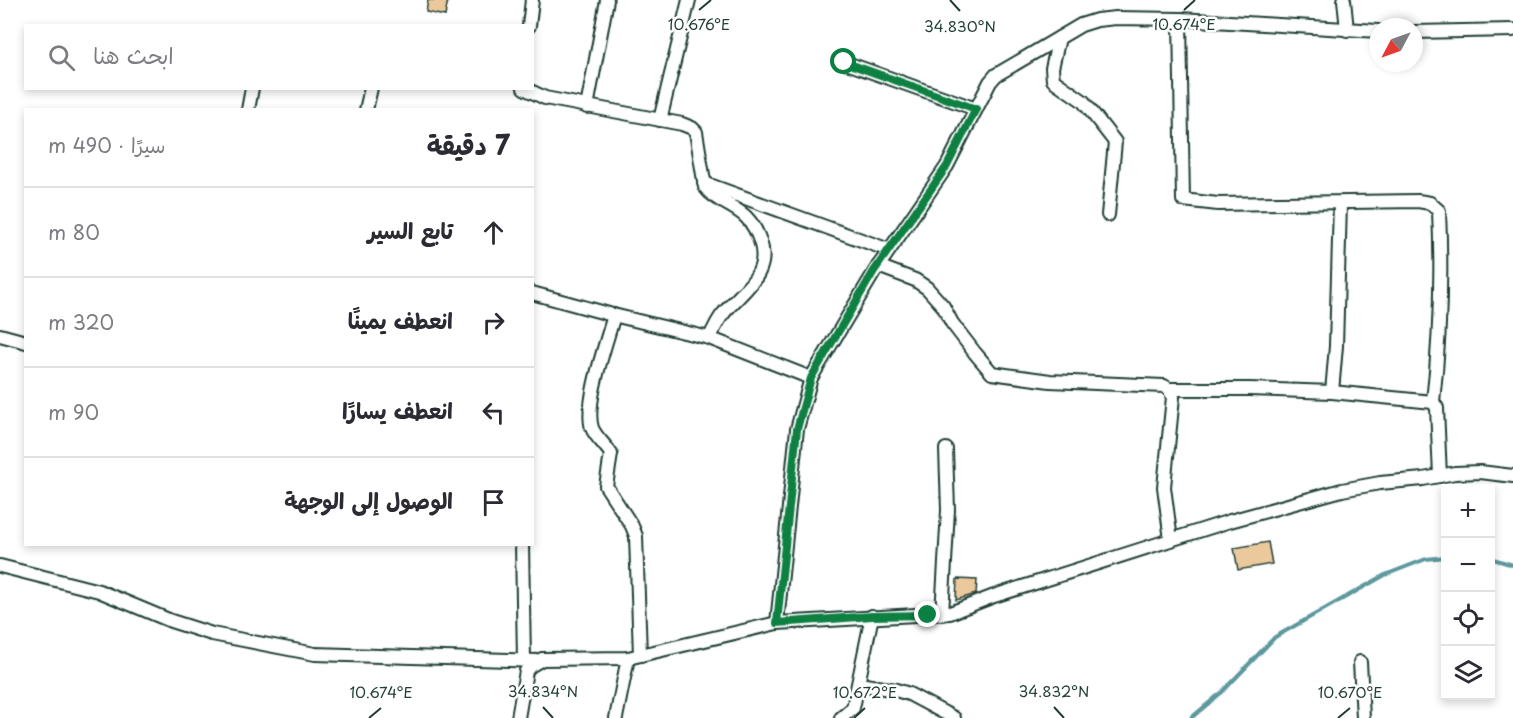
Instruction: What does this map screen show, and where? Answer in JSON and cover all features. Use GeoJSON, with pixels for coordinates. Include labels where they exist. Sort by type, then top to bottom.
{"type":"FeatureCollection","features":[{"type":"Feature","properties":{"kind":"street"},"geometry":{"type":"LineString","coordinates":[[529,24],[532,0]]}},
{"type":"Feature","properties":{"kind":"street"},"geometry":{"type":"LineString","coordinates":[[587,107],[607,0]]}},
{"type":"Feature","properties":{"kind":"street"},"geometry":{"type":"LineString","coordinates":[[660,120],[689,0]]}},
{"type":"Feature","properties":{"kind":"street"},"geometry":{"type":"LineString","coordinates":[[1344,0],[1347,30]]}},
{"type":"Feature","properties":{"kind":"street"},"geometry":{"type":"LineString","coordinates":[[1180,19],[1183,200],[1218,204],[1340,204],[1418,201],[1430,203],[1439,211],[1441,259],[1439,345],[1433,402],[1437,408],[1440,476]]}},
{"type":"Feature","properties":{"kind":"street"},"geometry":{"type":"LineString","coordinates":[[777,623],[797,429],[811,378],[878,266],[947,166],[990,82],[996,75],[1081,25],[1097,20],[1180,19],[1369,31]]}},
{"type":"Feature","properties":{"kind":"street"},"geometry":{"type":"LineString","coordinates":[[1423,32],[1513,30]]}},
{"type":"Feature","properties":{"kind":"street"},"geometry":{"type":"LineString","coordinates":[[1059,38],[1052,68],[1055,82],[1083,101],[1115,142],[1108,215]]}},
{"type":"Feature","properties":{"kind":"street"},"geometry":{"type":"LineString","coordinates":[[844,62],[976,109]]}},
{"type":"Feature","properties":{"kind":"street"},"geometry":{"type":"LineString","coordinates":[[248,108],[252,90]]}},
{"type":"Feature","properties":{"kind":"street"},"geometry":{"type":"LineString","coordinates":[[366,108],[371,90]]}},
{"type":"Feature","properties":{"kind":"street"},"geometry":{"type":"LineString","coordinates":[[528,90],[545,98],[660,120],[692,128],[696,132],[704,183],[709,193],[748,219],[758,233],[763,248],[761,271],[722,315],[709,338]]}},
{"type":"Feature","properties":{"kind":"street"},"geometry":{"type":"LineString","coordinates":[[704,183],[889,250]]}},
{"type":"Feature","properties":{"kind":"street"},"geometry":{"type":"LineString","coordinates":[[1332,392],[1336,346],[1340,204]]}},
{"type":"Feature","properties":{"kind":"street"},"geometry":{"type":"LineString","coordinates":[[878,266],[915,280],[927,288],[992,373],[1050,381],[1164,386],[1168,389],[1173,397],[1164,488],[1171,540]]}},
{"type":"Feature","properties":{"kind":"street"},"geometry":{"type":"LineString","coordinates":[[534,294],[709,338],[811,378]]}},
{"type":"Feature","properties":{"kind":"street"},"geometry":{"type":"LineString","coordinates":[[614,315],[593,391],[590,415],[595,434],[611,454],[606,486],[636,536],[634,656],[616,718]]}},
{"type":"Feature","properties":{"kind":"street"},"geometry":{"type":"LineString","coordinates":[[0,335],[24,341]]}},
{"type":"Feature","properties":{"kind":"street"},"geometry":{"type":"LineString","coordinates":[[1168,389],[1332,392],[1433,402]]}},
{"type":"Feature","properties":{"kind":"street"},"geometry":{"type":"LineString","coordinates":[[942,614],[948,510],[946,449]]}},
{"type":"Feature","properties":{"kind":"street"},"geometry":{"type":"LineString","coordinates":[[0,566],[99,591],[171,621],[212,634],[315,654],[538,661],[634,656],[777,623],[872,616],[942,614],[1171,540],[1342,490],[1455,473],[1480,472],[1513,476]]}},
{"type":"Feature","properties":{"kind":"street"},"geometry":{"type":"LineString","coordinates":[[522,546],[524,660]]}},
{"type":"Feature","properties":{"kind":"street"},"geometry":{"type":"LineString","coordinates":[[841,718],[853,708],[872,616]]}},
{"type":"Feature","properties":{"kind":"street"},"geometry":{"type":"LineString","coordinates":[[518,718],[526,671],[538,661]]}},
{"type":"Feature","properties":{"kind":"street"},"geometry":{"type":"LineString","coordinates":[[1360,662],[1363,718]]}},
{"type":"Feature","properties":{"kind":"street"},"geometry":{"type":"LineString","coordinates":[[859,684],[909,694],[954,718]]}},
{"type":"Feature","properties":{"kind":"building"},"geometry":{"type":"Polygon","coordinates":[[[428,0],[448,0],[445,16],[426,12],[428,0]]]}},
{"type":"Feature","properties":{"kind":"building"},"geometry":{"type":"Polygon","coordinates":[[[1268,542],[1272,564],[1238,570],[1234,548],[1268,542]]]}},
{"type":"Feature","properties":{"kind":"building"},"geometry":{"type":"Polygon","coordinates":[[[957,579],[977,580],[976,594],[956,600],[957,579]]]}},
{"type":"Feature","properties":{"kind":"waterway"},"geometry":{"type":"LineString","coordinates":[[1191,718],[1222,692],[1275,637],[1385,575],[1426,559],[1441,558]]}},
{"type":"Feature","properties":{"kind":"waterway"},"geometry":{"type":"LineString","coordinates":[[1495,560],[1513,565]]}},
{"type":"Feature","properties":{"kind":"route"},"geometry":{"type":"LineString","coordinates":[[844,62],[976,109],[947,166],[874,271],[811,378],[797,429],[777,623],[872,616],[928,615]]}}]}
